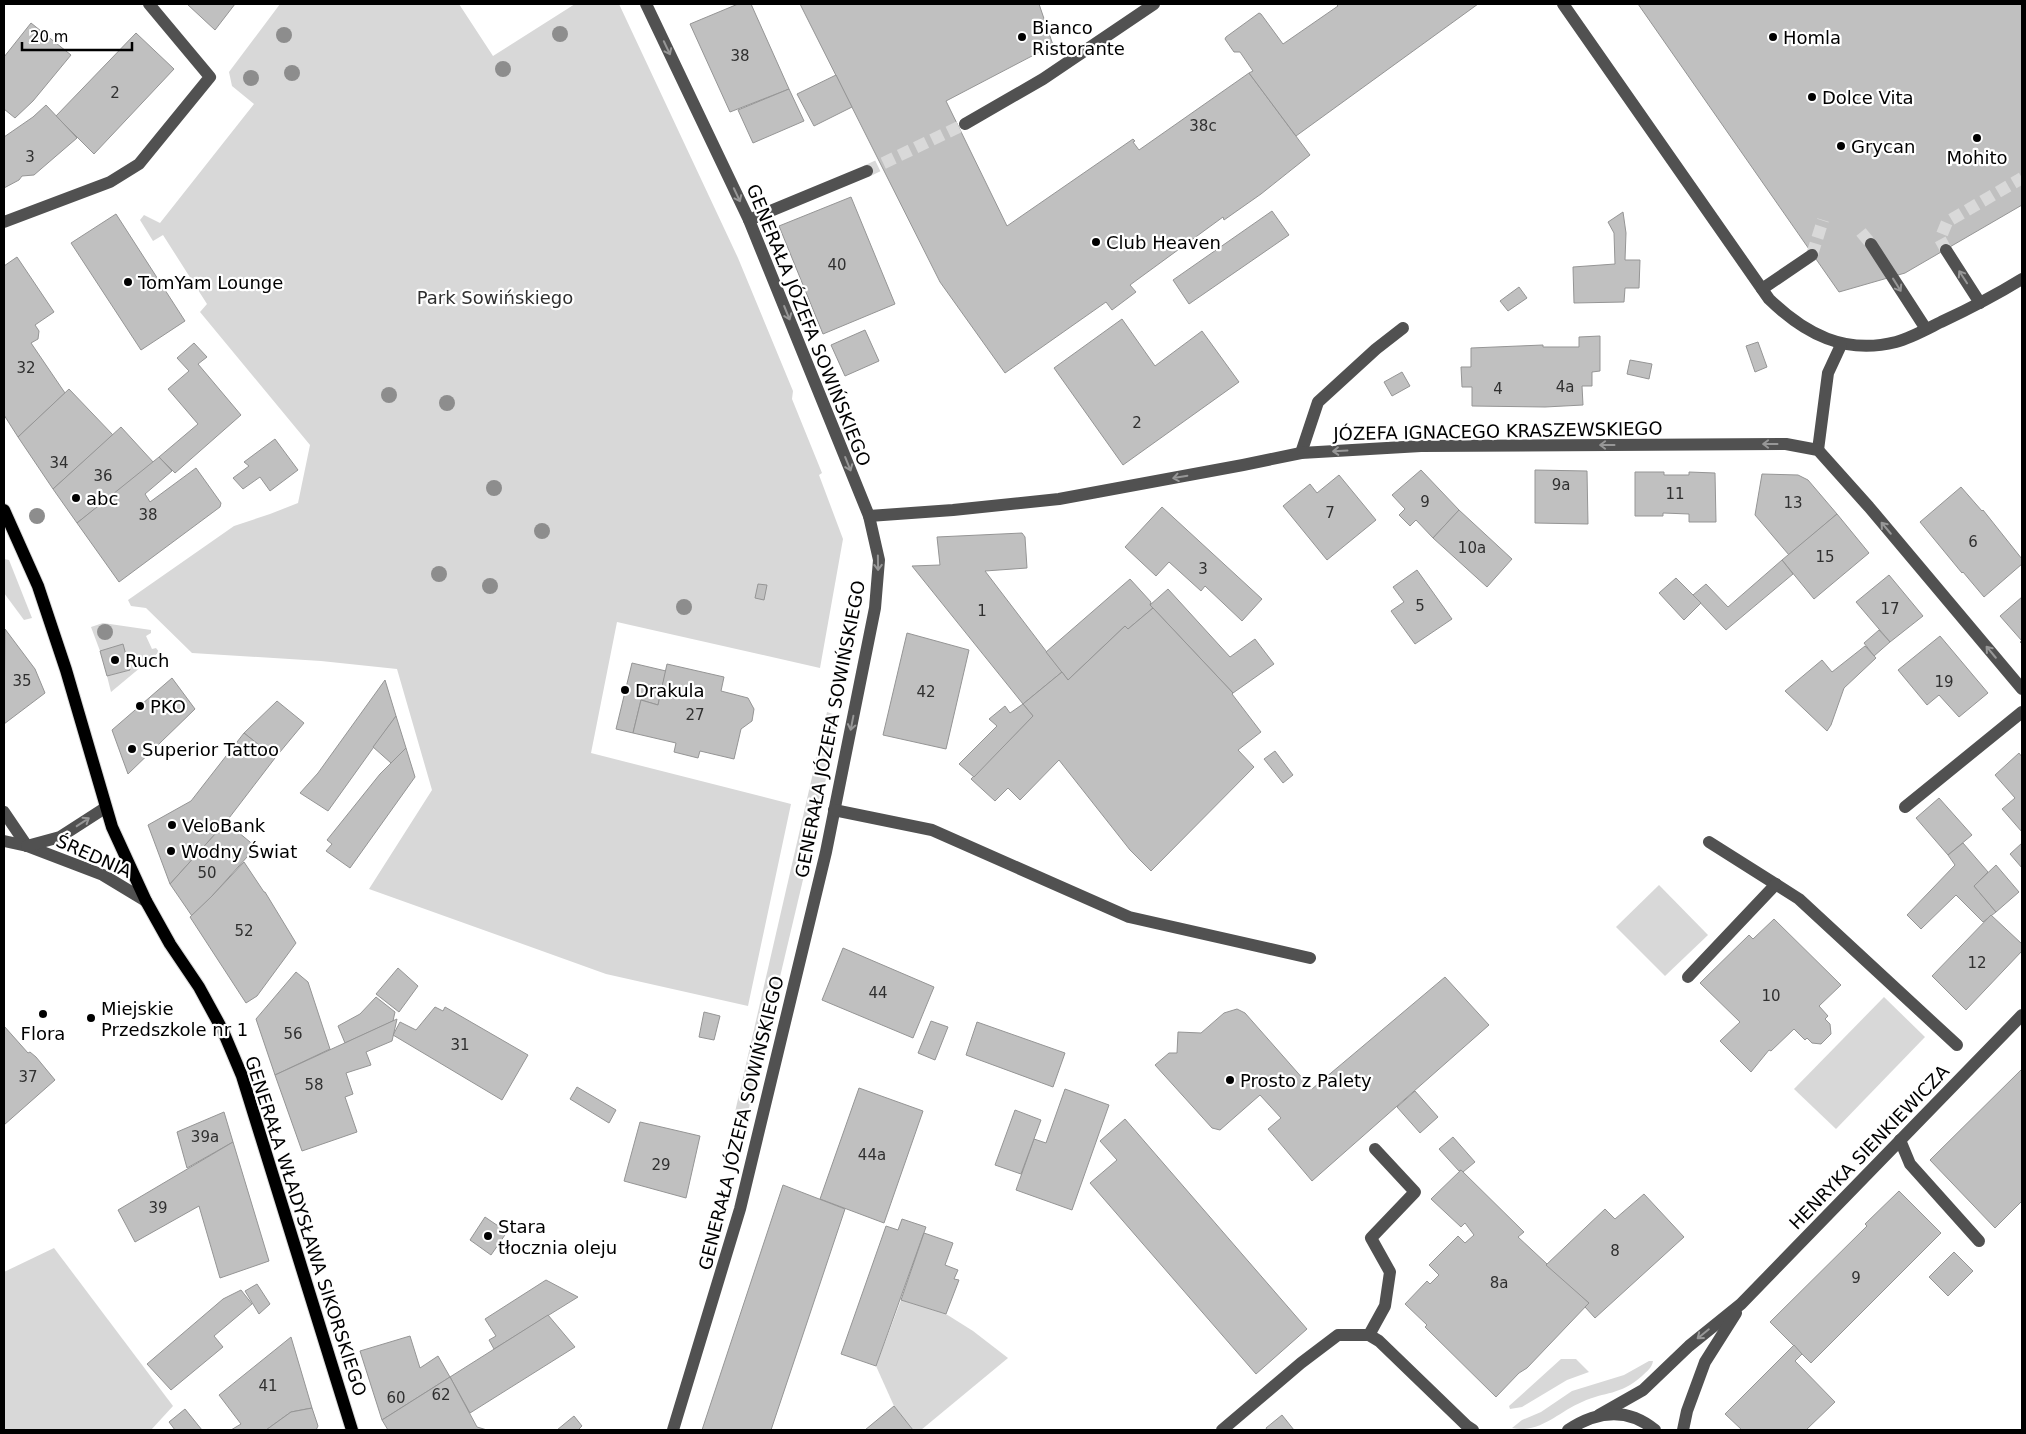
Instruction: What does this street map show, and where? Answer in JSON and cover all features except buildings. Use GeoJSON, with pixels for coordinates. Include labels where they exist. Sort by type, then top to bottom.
{"type":"FeatureCollection","features":[{"type":"Feature","properties":{"kind":"main road","name":"GENERAŁA WŁADYSŁAWA SIKORSKIEGO"},"geometry":{"type":"LineString","coordinates":[[4,510],[38,586],[66,670],[112,827],[146,900],[170,944],[214,1013],[242,1076],[352,1430]]}},
{"type":"Feature","properties":{"kind":"street"},"geometry":{"type":"LineString","coordinates":[[4,222],[110,182],[139,164],[210,77],[149,4]]}},
{"type":"Feature","properties":{"kind":"street","name":"GENERAŁA JÓZEFA SOWIŃSKIEGO"},"geometry":{"type":"LineString","coordinates":[[646,4],[749,220],[869,516],[879,560],[875,608],[834,810],[740,1209],[673,1430]]}},
{"type":"Feature","properties":{"kind":"street"},"geometry":{"type":"LineString","coordinates":[[965,124],[1043,79],[1154,4]]}},
{"type":"Feature","properties":{"kind":"street"},"geometry":{"type":"LineString","coordinates":[[1563,4],[1769,299],[1800,327],[1841,345],[1870,346],[1897,342],[1980,304],[2022,279]]}},
{"type":"Feature","properties":{"kind":"street"},"geometry":{"type":"LineString","coordinates":[[749,220],[867,171]]}},
{"type":"Feature","properties":{"kind":"street"},"geometry":{"type":"LineString","coordinates":[[1870,244],[1926,329]]}},
{"type":"Feature","properties":{"kind":"street"},"geometry":{"type":"LineString","coordinates":[[1946,250],[1980,304]]}},
{"type":"Feature","properties":{"kind":"street"},"geometry":{"type":"LineString","coordinates":[[1762,289],[1812,255]]}},
{"type":"Feature","properties":{"kind":"street"},"geometry":{"type":"LineString","coordinates":[[1300,453],[1318,402],[1376,349],[1403,328]]}},
{"type":"Feature","properties":{"kind":"street"},"geometry":{"type":"LineString","coordinates":[[1841,345],[1828,373],[1818,450],[1869,507],[2022,689]]}},
{"type":"Feature","properties":{"kind":"street","name":"JÓZEFA IGNACEGO KRASZEWSKIEGO"},"geometry":{"type":"LineString","coordinates":[[869,516],[953,510],[1059,499],[1243,466],[1300,453],[1421,446],[1786,444],[1818,450]]}},
{"type":"Feature","properties":{"kind":"street"},"geometry":{"type":"LineString","coordinates":[[1905,807],[2022,712]]}},
{"type":"Feature","properties":{"kind":"street","name":"ŚREDNIA"},"geometry":{"type":"LineString","coordinates":[[27,846],[60,837],[105,808]]}},
{"type":"Feature","properties":{"kind":"street"},"geometry":{"type":"LineString","coordinates":[[834,810],[932,830],[1129,917],[1310,958]]}},
{"type":"Feature","properties":{"kind":"street"},"geometry":{"type":"LineString","coordinates":[[4,812],[27,846]]}},
{"type":"Feature","properties":{"kind":"street"},"geometry":{"type":"LineString","coordinates":[[4,842],[27,846]]}},
{"type":"Feature","properties":{"kind":"street"},"geometry":{"type":"LineString","coordinates":[[1709,842],[1799,899],[1957,1045]]}},
{"type":"Feature","properties":{"kind":"street","name":"ŚREDNIA"},"geometry":{"type":"LineString","coordinates":[[27,846],[103,875],[146,900]]}},
{"type":"Feature","properties":{"kind":"street"},"geometry":{"type":"LineString","coordinates":[[1688,977],[1776,884]]}},
{"type":"Feature","properties":{"kind":"street","name":"HENRYKA SIENKIEWICZA"},"geometry":{"type":"LineString","coordinates":[[1568,1430],[1643,1390],[1689,1346],[1741,1304],[2022,1015]]}},
{"type":"Feature","properties":{"kind":"street"},"geometry":{"type":"LineString","coordinates":[[1900,1140],[1910,1164],[1979,1241]]}},
{"type":"Feature","properties":{"kind":"street"},"geometry":{"type":"LineString","coordinates":[[1369,1335],[1385,1306],[1390,1272],[1371,1238],[1415,1192],[1375,1149]]}},
{"type":"Feature","properties":{"kind":"street","name":"HENRYKA SIENKIEWICZA"},"geometry":{"type":"LineString","coordinates":[[1683,1430],[1687,1411],[1705,1362],[1741,1304]]}},
{"type":"Feature","properties":{"kind":"street"},"geometry":{"type":"LineString","coordinates":[[1222,1430],[1301,1363],[1338,1335],[1369,1335],[1379,1340],[1466,1426],[1473,1430]]}},
{"type":"Feature","properties":{"kind":"street"},"geometry":{"type":"LineString","coordinates":[[1598,1415],[1618,1414],[1637,1419],[1655,1430]]}},
{"type":"Feature","properties":{"kind":"green space","name":"Park Sowińskiego"},"geometry":{"type":"Polygon","coordinates":[[[280,4],[459,4],[493,56],[575,4],[619,4],[738,258],[793,391],[792,399],[822,473],[819,475],[843,539],[820,668],[617,622],[591,753],[791,804],[748,1006],[606,974],[369,889],[432,790],[397,669],[321,661],[192,653],[146,608],[131,606],[128,600],[234,526],[298,503],[310,445],[200,312],[207,304],[163,235],[153,241],[140,220],[144,215],[160,223],[254,104],[232,86],[229,72],[280,4]]]}},
{"type":"Feature","properties":{"kind":"green space"},"geometry":{"type":"Polygon","coordinates":[[[4,559],[9,560],[32,618],[24,620],[4,593],[4,559]]]}},
{"type":"Feature","properties":{"kind":"green space"},"geometry":{"type":"Polygon","coordinates":[[[103,623],[151,630],[151,633],[146,636],[152,649],[156,648],[159,652],[111,692],[107,676],[130,670],[123,645],[100,651],[91,627],[103,623]]]}},
{"type":"Feature","properties":{"kind":"green space"},"geometry":{"type":"Polygon","coordinates":[[[827,712],[839,716],[819,812],[749,1108],[741,1112],[735,1112],[827,712]]]}},
{"type":"Feature","properties":{"kind":"green space"},"geometry":{"type":"Polygon","coordinates":[[[1659,885],[1708,935],[1665,976],[1616,927],[1659,885]]]}},
{"type":"Feature","properties":{"kind":"green space"},"geometry":{"type":"Polygon","coordinates":[[[1884,997],[1925,1037],[1836,1129],[1794,1089],[1884,997]]]}},
{"type":"Feature","properties":{"kind":"green space"},"geometry":{"type":"Polygon","coordinates":[[[54,1248],[173,1406],[151,1430],[4,1430],[4,1272],[54,1248]]]}},
{"type":"Feature","properties":{"kind":"green space"},"geometry":{"type":"Polygon","coordinates":[[[901,1300],[946,1314],[973,1331],[1008,1358],[921,1430],[913,1430],[894,1406],[876,1366],[901,1300]]]}},
{"type":"Feature","properties":{"kind":"green space"},"geometry":{"type":"Polygon","coordinates":[[[1561,1359],[1576,1359],[1589,1372],[1567,1380],[1522,1407],[1510,1409],[1509,1406],[1561,1359]]]}},
{"type":"Feature","properties":{"kind":"green space"},"geometry":{"type":"Polygon","coordinates":[[[1649,1361],[1653,1361],[1652,1366],[1626,1387],[1582,1402],[1540,1425],[1522,1429],[1512,1428],[1522,1420],[1541,1412],[1572,1391],[1624,1375],[1649,1361]]]}},
{"type":"Feature","properties":{"kind":"tunnel"},"geometry":{"type":"LineString","coordinates":[[867,171],[965,124]]}},
{"type":"Feature","properties":{"kind":"tunnel"},"geometry":{"type":"LineString","coordinates":[[1946,250],[1940,239],[1947,222],[2022,178]]}},
{"type":"Feature","properties":{"kind":"tunnel"},"geometry":{"type":"LineString","coordinates":[[1812,255],[1823,220]]}},
{"type":"Feature","properties":{"kind":"tunnel"},"geometry":{"type":"LineString","coordinates":[[1861,232],[1871,244]]}},
{"type":"Feature","properties":{"kind":"place","name":"Bianco Ristorante"},"geometry":{"type":"Point","coordinates":[1022,37]}},
{"type":"Feature","properties":{"kind":"place","name":"Homla"},"geometry":{"type":"Point","coordinates":[1773,37]}},
{"type":"Feature","properties":{"kind":"place","name":"Dolce Vita"},"geometry":{"type":"Point","coordinates":[1812,97]}},
{"type":"Feature","properties":{"kind":"place","name":"Mohito"},"geometry":{"type":"Point","coordinates":[1977,138]}},
{"type":"Feature","properties":{"kind":"place","name":"Grycan"},"geometry":{"type":"Point","coordinates":[1841,146]}},
{"type":"Feature","properties":{"kind":"place","name":"Club Heaven"},"geometry":{"type":"Point","coordinates":[1096,242]}},
{"type":"Feature","properties":{"kind":"place","name":"TomYam Lounge"},"geometry":{"type":"Point","coordinates":[128,282]}},
{"type":"Feature","properties":{"kind":"place","name":"abc"},"geometry":{"type":"Point","coordinates":[76,498]}},
{"type":"Feature","properties":{"kind":"place","name":"Ruch"},"geometry":{"type":"Point","coordinates":[115,660]}},
{"type":"Feature","properties":{"kind":"place","name":"Drakula"},"geometry":{"type":"Point","coordinates":[625,690]}},
{"type":"Feature","properties":{"kind":"place","name":"PKO"},"geometry":{"type":"Point","coordinates":[140,706]}},
{"type":"Feature","properties":{"kind":"place","name":"Superior Tattoo"},"geometry":{"type":"Point","coordinates":[132,749]}},
{"type":"Feature","properties":{"kind":"place","name":"VeloBank"},"geometry":{"type":"Point","coordinates":[172,825]}},
{"type":"Feature","properties":{"kind":"place","name":"Wodny Świat"},"geometry":{"type":"Point","coordinates":[171,851]}},
{"type":"Feature","properties":{"kind":"place","name":"Flora"},"geometry":{"type":"Point","coordinates":[43,1014]}},
{"type":"Feature","properties":{"kind":"place","name":"Miejskie Przedszkole nr 1"},"geometry":{"type":"Point","coordinates":[91,1018]}},
{"type":"Feature","properties":{"kind":"place","name":"Prosto z Palety"},"geometry":{"type":"Point","coordinates":[1230,1080]}},
{"type":"Feature","properties":{"kind":"place","name":"Stara tłocznia oleju"},"geometry":{"type":"Point","coordinates":[488,1236]}}]}
